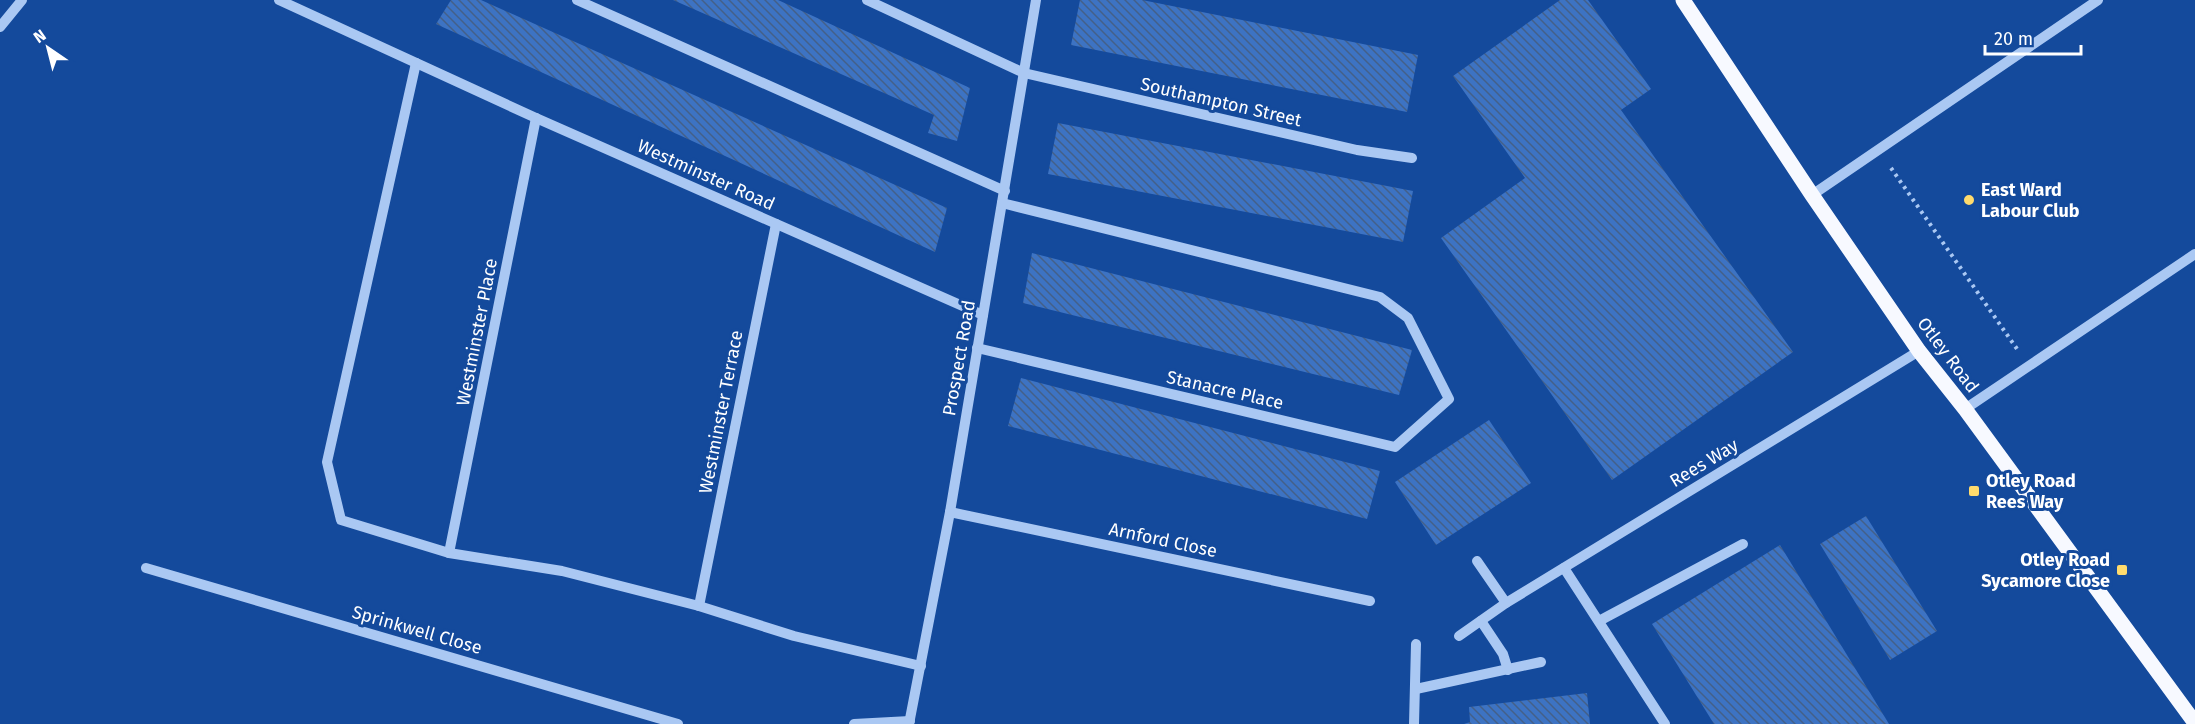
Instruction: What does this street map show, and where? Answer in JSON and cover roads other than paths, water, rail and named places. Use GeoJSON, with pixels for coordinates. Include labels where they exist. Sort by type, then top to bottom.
{"type":"FeatureCollection","features":[{"type":"Feature","properties":{"kind":"main road","name":"Otley Road"},"geometry":{"type":"LineString","coordinates":[[1683,0],[1919,351],[1965,409],[2195,723]]}},
{"type":"Feature","properties":{"kind":"street"},"geometry":{"type":"LineString","coordinates":[[0,27],[22,0]]}},
{"type":"Feature","properties":{"kind":"street","name":"Westminster Road"},"geometry":{"type":"LineString","coordinates":[[279,0],[536,118],[983,315]]}},
{"type":"Feature","properties":{"kind":"street"},"geometry":{"type":"LineString","coordinates":[[577,0],[1005,190]]}},
{"type":"Feature","properties":{"kind":"street","name":"Southampton Street"},"geometry":{"type":"LineString","coordinates":[[867,0],[1024,73],[1357,150],[1412,158]]}},
{"type":"Feature","properties":{"kind":"street","name":"Prospect Road"},"geometry":{"type":"LineString","coordinates":[[910,722],[950,512],[1036,0]]}},
{"type":"Feature","properties":{"kind":"street"},"geometry":{"type":"LineString","coordinates":[[1812,195],[2098,0]]}},
{"type":"Feature","properties":{"kind":"street"},"geometry":{"type":"LineString","coordinates":[[416,63],[327,462],[341,520],[449,553],[562,571],[699,606],[794,636],[921,666]]}},
{"type":"Feature","properties":{"kind":"street","name":"Westminster Place"},"geometry":{"type":"LineString","coordinates":[[449,553],[536,118]]}},
{"type":"Feature","properties":{"kind":"street","name":"Stanacre Place"},"geometry":{"type":"LineString","coordinates":[[978,348],[1395,447],[1449,399],[1408,318],[1380,297],[1002,204]]}},
{"type":"Feature","properties":{"kind":"street","name":"Westminster Terrace"},"geometry":{"type":"LineString","coordinates":[[699,606],[776,224]]}},
{"type":"Feature","properties":{"kind":"street"},"geometry":{"type":"LineString","coordinates":[[1965,409],[2195,254]]}},
{"type":"Feature","properties":{"kind":"street","name":"Rees Way"},"geometry":{"type":"LineString","coordinates":[[1459,636],[1506,603],[1919,351]]}},
{"type":"Feature","properties":{"kind":"street","name":"Arnford Close"},"geometry":{"type":"LineString","coordinates":[[950,512],[1370,601]]}},
{"type":"Feature","properties":{"kind":"street"},"geometry":{"type":"LineString","coordinates":[[1599,621],[1743,544]]}},
{"type":"Feature","properties":{"kind":"street"},"geometry":{"type":"LineString","coordinates":[[1477,561],[1506,603]]}},
{"type":"Feature","properties":{"kind":"street","name":"Sprinkwell Close"},"geometry":{"type":"LineString","coordinates":[[146,567],[678,724]]}},
{"type":"Feature","properties":{"kind":"street"},"geometry":{"type":"LineString","coordinates":[[1564,568],[1665,724]]}},
{"type":"Feature","properties":{"kind":"street"},"geometry":{"type":"LineString","coordinates":[[1481,621],[1503,654],[1508,670]]}},
{"type":"Feature","properties":{"kind":"street"},"geometry":{"type":"LineString","coordinates":[[1414,724],[1416,644]]}},
{"type":"Feature","properties":{"kind":"street"},"geometry":{"type":"LineString","coordinates":[[1416,688],[1541,662]]}},
{"type":"Feature","properties":{"kind":"street"},"geometry":{"type":"LineString","coordinates":[[854,724],[910,722]]}},
{"type":"Feature","properties":{"kind":"place","name":"East Ward Labour Club"},"geometry":{"type":"Point","coordinates":[1969,200]}},
{"type":"Feature","properties":{"kind":"place","name":"Otley Road Rees Way"},"geometry":{"type":"Point","coordinates":[1974,491]}},
{"type":"Feature","properties":{"kind":"place","name":"Otley Road Sycamore Close"},"geometry":{"type":"Point","coordinates":[2122,570]}}]}
